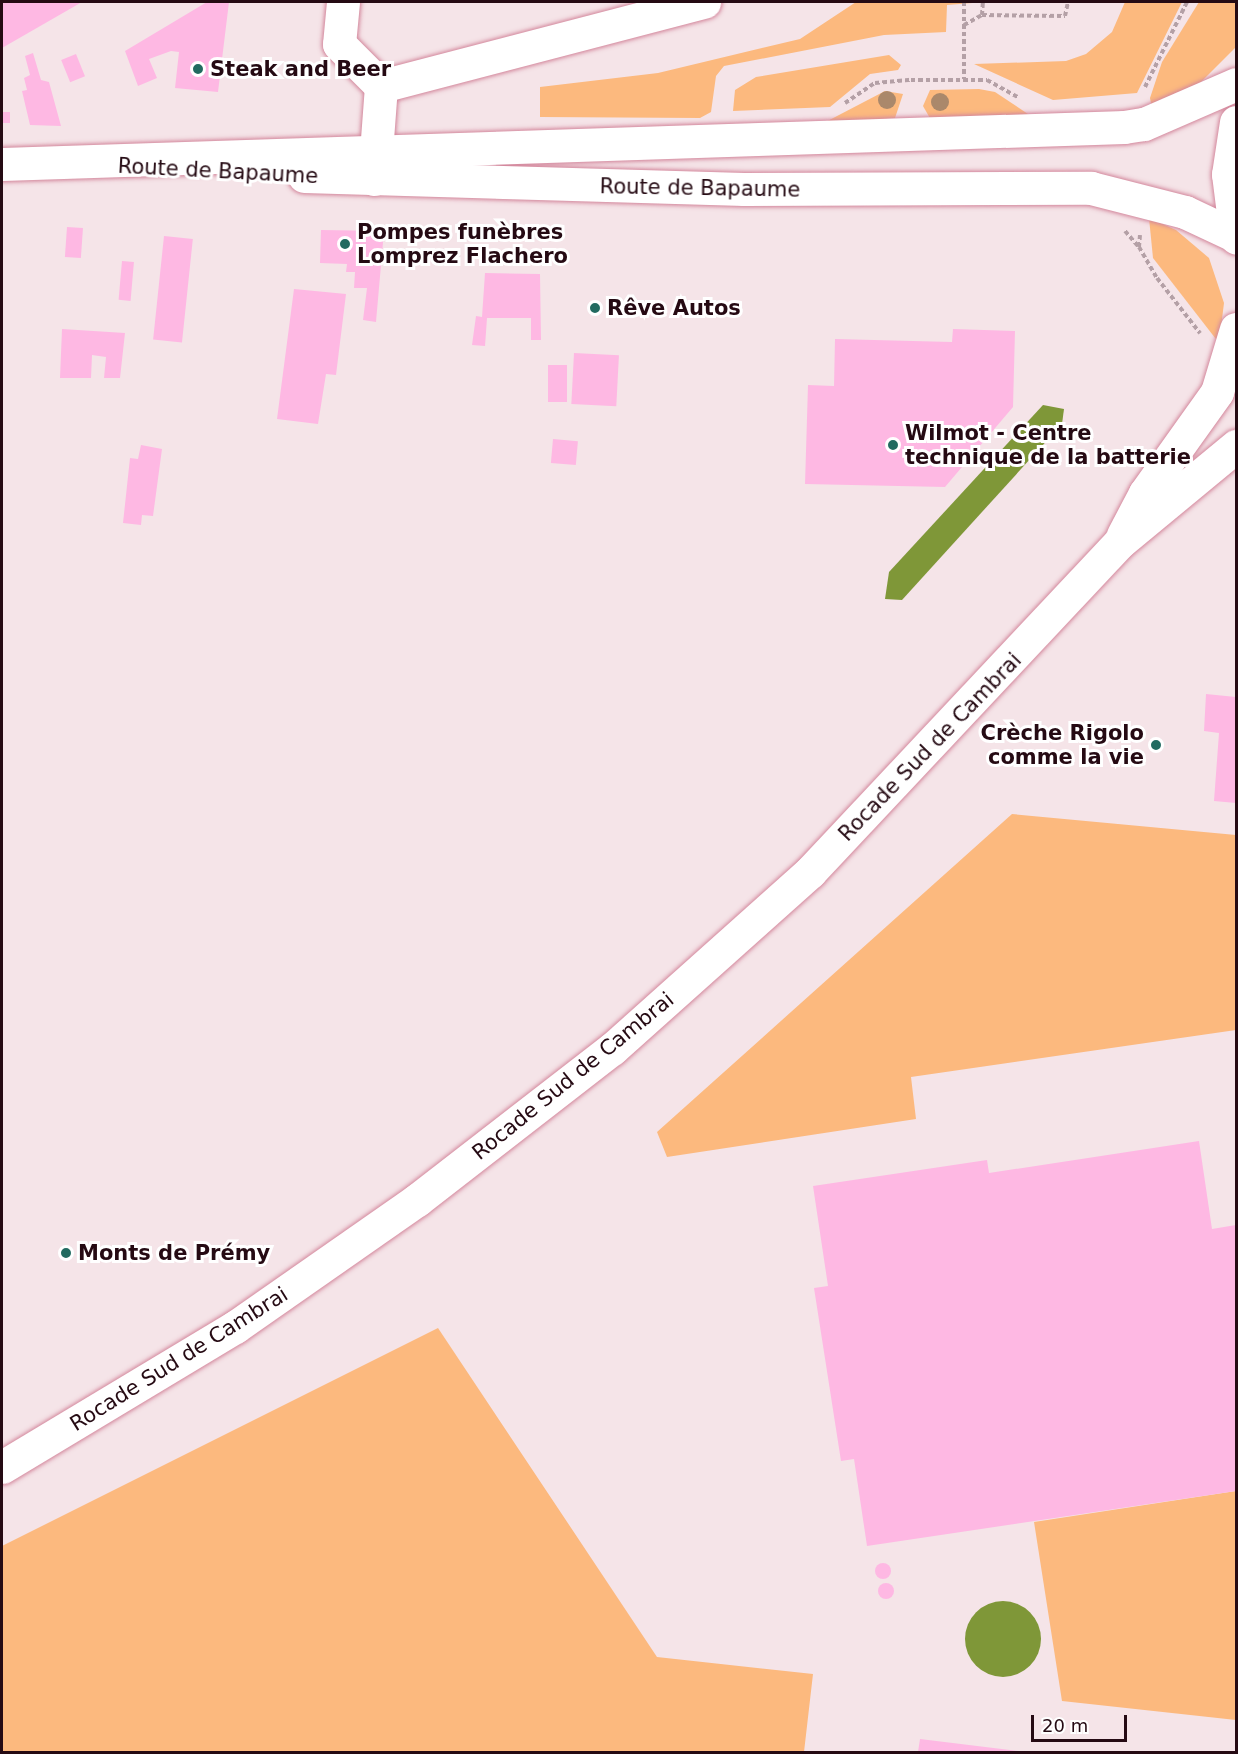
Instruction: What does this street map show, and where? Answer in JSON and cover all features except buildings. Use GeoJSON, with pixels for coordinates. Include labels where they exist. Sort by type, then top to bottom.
{"type":"FeatureCollection","features":[{"type":"Feature","properties":{"kind":"main road"},"geometry":{"type":"LineString","coordinates":[[343,2],[339,45],[381,86]]}},
{"type":"Feature","properties":{"kind":"main road"},"geometry":{"type":"LineString","coordinates":[[381,86],[704,2]]}},
{"type":"Feature","properties":{"kind":"main road","name":"Route de Bapaume"},"geometry":{"type":"LineString","coordinates":[[374,167],[863,137],[1144,124],[1236,84]]}},
{"type":"Feature","properties":{"kind":"main road"},"geometry":{"type":"LineString","coordinates":[[374,167],[381,86]]}},
{"type":"Feature","properties":{"kind":"main road"},"geometry":{"type":"LineString","coordinates":[[1236,122],[1228,174],[1236,236]]}},
{"type":"Feature","properties":{"kind":"main road"},"geometry":{"type":"LineString","coordinates":[[744,189],[752,172],[769,161],[863,137]]}},
{"type":"Feature","properties":{"kind":"main road","name":"Route de Bapaume"},"geometry":{"type":"LineString","coordinates":[[2,164],[374,167],[744,189],[1063,187],[1143,199],[1236,236]]}},
{"type":"Feature","properties":{"kind":"main road","name":"Rocade Sud de Cambrai"},"geometry":{"type":"LineString","coordinates":[[1120,542],[1145,493],[1211,401],[1227,364],[1236,329]]}},
{"type":"Feature","properties":{"kind":"main road","name":"Rocade Sud de Cambrai"},"geometry":{"type":"LineString","coordinates":[[2,1467],[235,1327],[417,1200],[612,1049],[810,872],[1120,542],[1236,446]]}},
{"type":"Feature","properties":{"kind":"path"},"geometry":{"type":"LineString","coordinates":[[964,2],[964,79]]}},
{"type":"Feature","properties":{"kind":"path"},"geometry":{"type":"LineString","coordinates":[[982,15],[983,2]]}},
{"type":"Feature","properties":{"kind":"path"},"geometry":{"type":"LineString","coordinates":[[964,25],[982,15],[1062,16],[1068,2]]}},
{"type":"Feature","properties":{"kind":"path"},"geometry":{"type":"LineString","coordinates":[[1144,124],[1144,91],[1154,59],[1187,2]]}},
{"type":"Feature","properties":{"kind":"path"},"geometry":{"type":"LineString","coordinates":[[1143,199],[1139,247],[1186,318],[1227,364]]}},
{"type":"Feature","properties":{"kind":"shaded area"},"geometry":{"type":"Polygon","coordinates":[[[856,2],[985,2],[947,5],[946,32],[884,35],[724,66],[716,76],[711,112],[700,118],[540,117],[540,87],[658,73],[800,39],[856,2]]]}},
{"type":"Feature","properties":{"kind":"shaded area"},"geometry":{"type":"Polygon","coordinates":[[[1125,2],[1182,2],[1137,93],[1053,100],[974,64],[1066,61],[1086,54],[1112,32],[1125,2]]]}},
{"type":"Feature","properties":{"kind":"shaded area"},"geometry":{"type":"Polygon","coordinates":[[[1199,2],[1236,2],[1236,47],[1194,89],[1152,109],[1150,98],[1162,62],[1199,2]]]}},
{"type":"Feature","properties":{"kind":"shaded area"},"geometry":{"type":"Polygon","coordinates":[[[889,55],[901,65],[898,70],[870,74],[830,107],[733,111],[735,90],[756,77],[889,55]]]}},
{"type":"Feature","properties":{"kind":"shaded area"},"geometry":{"type":"Polygon","coordinates":[[[979,89],[995,92],[1031,116],[931,120],[923,106],[930,90],[979,89]]]}},
{"type":"Feature","properties":{"kind":"shaded area"},"geometry":{"type":"Polygon","coordinates":[[[885,91],[903,94],[895,118],[816,127],[885,91]]]}},
{"type":"Feature","properties":{"kind":"shaded area"},"geometry":{"type":"Polygon","coordinates":[[[1149,218],[1176,230],[1209,258],[1224,303],[1219,343],[1153,258],[1149,218]]]}},
{"type":"Feature","properties":{"kind":"shaded area"},"geometry":{"type":"Polygon","coordinates":[[[1043,405],[1064,409],[1062,424],[902,600],[885,599],[889,572],[1043,405]]]}},
{"type":"Feature","properties":{"kind":"shaded area"},"geometry":{"type":"Polygon","coordinates":[[[1012,814],[1236,835],[1236,1030],[911,1077],[916,1119],[667,1157],[657,1132],[1012,814]]]}},
{"type":"Feature","properties":{"kind":"shaded area"},"geometry":{"type":"Polygon","coordinates":[[[438,1328],[657,1657],[813,1674],[804,1752],[2,1752],[2,1546],[438,1328]]]}},
{"type":"Feature","properties":{"kind":"shaded area"},"geometry":{"type":"Polygon","coordinates":[[[1236,1491],[1236,1720],[1062,1701],[1034,1522],[1236,1491]]]}},
{"type":"Feature","properties":{"kind":"shaded area"},"geometry":{"type":"Polygon","coordinates":[[[1011,1601],[1024,1607],[1035,1618],[1041,1631],[1039,1654],[1024,1671],[1011,1677],[995,1677],[982,1671],[967,1654],[965,1631],[971,1618],[988,1603],[1011,1601]]]}},
{"type":"Feature","properties":{"kind":"place","name":"Steak and Beer"},"geometry":{"type":"Point","coordinates":[198,69]}},
{"type":"Feature","properties":{"kind":"place","name":"Pompes funèbres Lomprez Flachero"},"geometry":{"type":"Point","coordinates":[345,244]}},
{"type":"Feature","properties":{"kind":"place","name":"Rêve Autos"},"geometry":{"type":"Point","coordinates":[595,308]}},
{"type":"Feature","properties":{"kind":"place","name":"Wilmot - Centre technique de la batterie"},"geometry":{"type":"Point","coordinates":[893,445]}},
{"type":"Feature","properties":{"kind":"place","name":"Crèche Rigolo comme la vie"},"geometry":{"type":"Point","coordinates":[1156,745]}},
{"type":"Feature","properties":{"kind":"place","name":"Monts de Prémy"},"geometry":{"type":"Point","coordinates":[66,1253]}}]}
